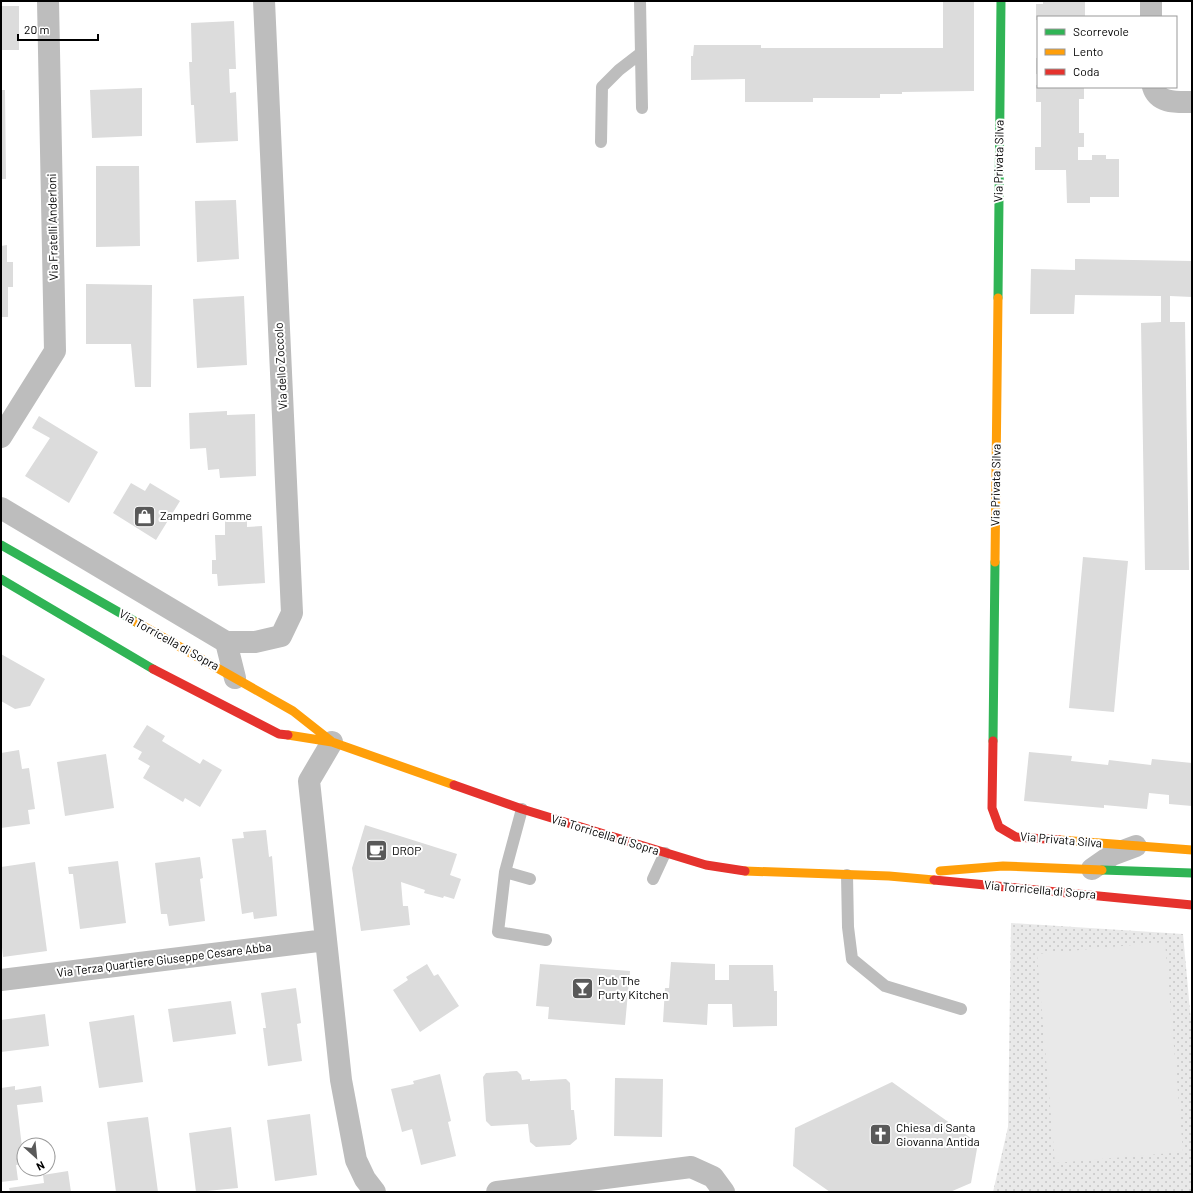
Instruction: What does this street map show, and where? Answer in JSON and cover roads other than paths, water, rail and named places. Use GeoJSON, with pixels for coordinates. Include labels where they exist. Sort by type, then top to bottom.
{"type":"FeatureCollection","features":[{"type":"Feature","properties":{"kind":"street","name":"Via Fratelli Anderloni"},"geometry":{"type":"LineString","coordinates":[[1,437],[55,351],[48,1]]}},
{"type":"Feature","properties":{"kind":"street","name":"Via dello Zoccolo"},"geometry":{"type":"LineString","coordinates":[[226,642],[255,642],[281,636],[292,613],[264,1]]}},
{"type":"Feature","properties":{"kind":"street","name":"Via Privata Silva"},"geometry":{"type":"LineString","coordinates":[[1001,1],[992,808],[999,827],[1016,837],[1192,850]]}},
{"type":"Feature","properties":{"kind":"street"},"geometry":{"type":"LineString","coordinates":[[1150,16],[1151,1]]}},
{"type":"Feature","properties":{"kind":"street"},"geometry":{"type":"LineString","coordinates":[[1154,88],[1159,96],[1166,100],[1192,102]]}},
{"type":"Feature","properties":{"kind":"street"},"geometry":{"type":"LineString","coordinates":[[1,508],[226,642],[235,678]]}},
{"type":"Feature","properties":{"kind":"street","name":"Via Torricella di Sopra"},"geometry":{"type":"LineString","coordinates":[[1,545],[293,711],[332,742]]}},
{"type":"Feature","properties":{"kind":"street","name":"Via Torricella di Sopra"},"geometry":{"type":"LineString","coordinates":[[1,579],[168,678],[279,734],[332,742],[522,809],[706,865],[739,871],[889,876],[1192,905]]}},
{"type":"Feature","properties":{"kind":"street"},"geometry":{"type":"LineString","coordinates":[[332,742],[309,781],[341,1080],[356,1160],[365,1179],[375,1192]]}},
{"type":"Feature","properties":{"kind":"street","name":"Via Privata Silva"},"geometry":{"type":"LineString","coordinates":[[1092,869],[1112,854],[1136,846]]}},
{"type":"Feature","properties":{"kind":"street","name":"Via Torricella di Sopra"},"geometry":{"type":"LineString","coordinates":[[889,876],[1003,866],[1192,873]]}},
{"type":"Feature","properties":{"kind":"street","name":"Via Terza Quartiere Giuseppe Cesare Abba"},"geometry":{"type":"LineString","coordinates":[[1,980],[326,940]]}},
{"type":"Feature","properties":{"kind":"street"},"geometry":{"type":"LineString","coordinates":[[497,1192],[691,1167],[713,1177],[724,1192]]}},
{"type":"Feature","properties":{"kind":"lane"},"geometry":{"type":"LineString","coordinates":[[640,1],[642,108]]}},
{"type":"Feature","properties":{"kind":"lane"},"geometry":{"type":"LineString","coordinates":[[601,142],[602,87],[619,70],[641,53]]}},
{"type":"Feature","properties":{"kind":"lane"},"geometry":{"type":"LineString","coordinates":[[522,809],[505,872],[498,932],[546,940]]}},
{"type":"Feature","properties":{"kind":"lane"},"geometry":{"type":"LineString","coordinates":[[653,879],[665,853]]}},
{"type":"Feature","properties":{"kind":"lane"},"geometry":{"type":"LineString","coordinates":[[505,872],[530,879]]}},
{"type":"Feature","properties":{"kind":"lane"},"geometry":{"type":"LineString","coordinates":[[847,875],[848,927],[852,958],[886,986],[961,1009]]}},
{"type":"Feature","properties":{"kind":"place","name":"Zampedri Gomme"},"geometry":{"type":"Point","coordinates":[144,516]}},
{"type":"Feature","properties":{"kind":"place","name":"DROP"},"geometry":{"type":"Point","coordinates":[376,851]}},
{"type":"Feature","properties":{"kind":"place","name":"Pub The Purty Kitchen"},"geometry":{"type":"Point","coordinates":[583,988]}},
{"type":"Feature","properties":{"kind":"place","name":"Chiesa di Santa Giovanna Antida"},"geometry":{"type":"Point","coordinates":[881,1135]}}]}
